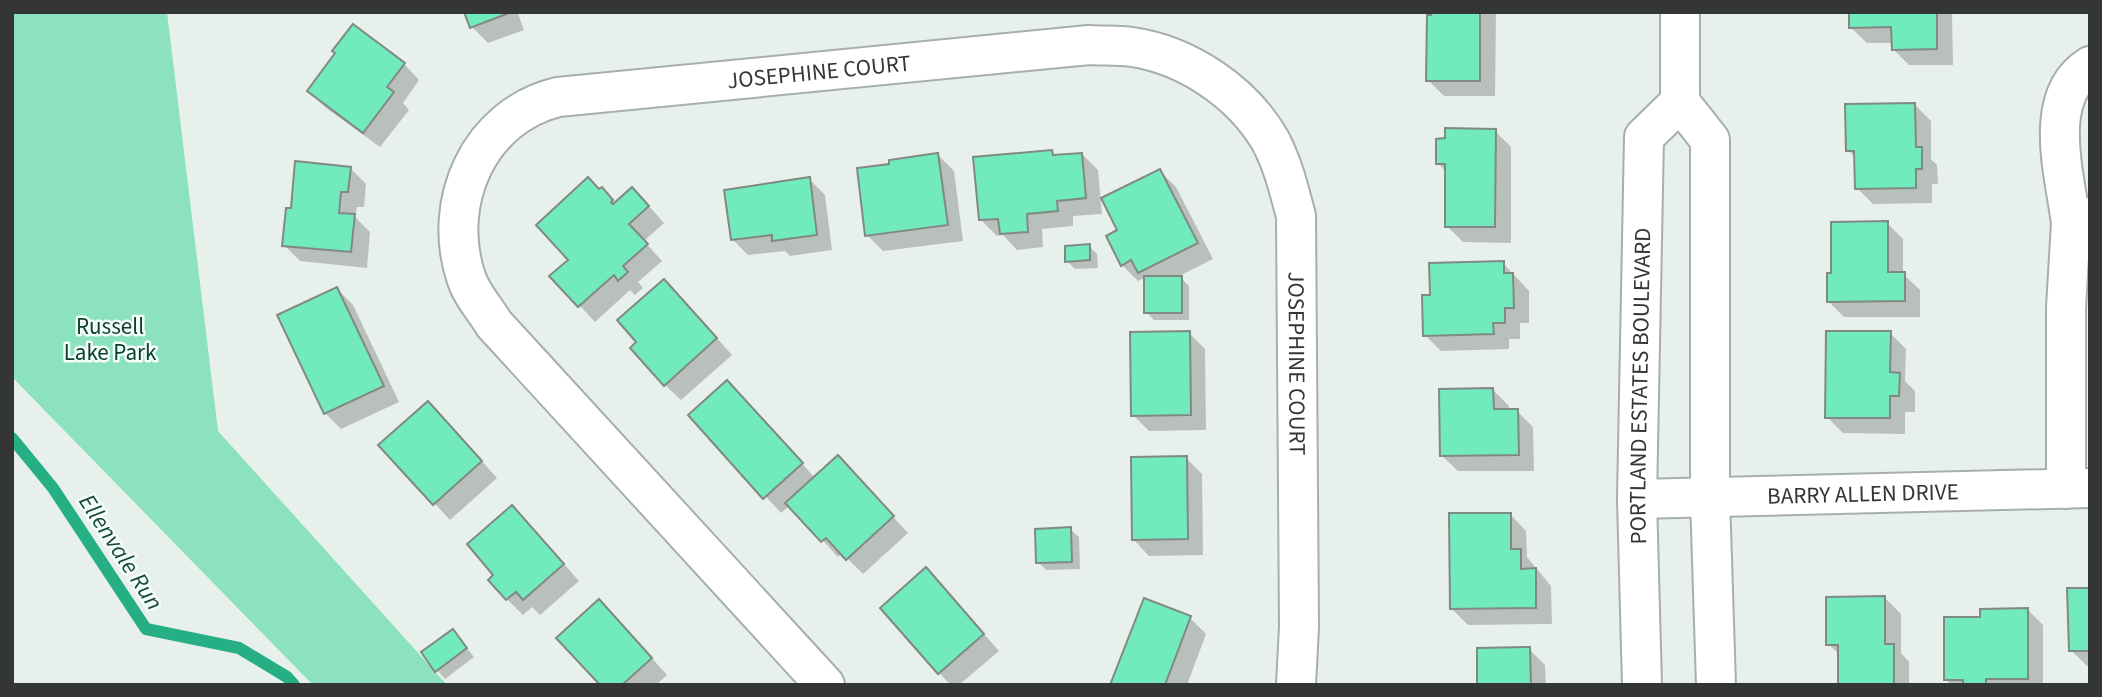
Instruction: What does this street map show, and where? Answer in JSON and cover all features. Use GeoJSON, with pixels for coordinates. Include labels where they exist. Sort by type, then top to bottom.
{"type":"FeatureCollection","features":[{"type":"Feature","properties":{"kind":"street"},"geometry":{"type":"LineString","coordinates":[[1680,12],[1680,102],[1710,140],[1710,497],[1716,685]]}},
{"type":"Feature","properties":{"kind":"street","name":"JOSEPHINE COURT"},"geometry":{"type":"LineString","coordinates":[[825,685],[494,324],[467,281],[459,252],[457,223],[461,194],[472,166],[487,141],[514,116],[539,101],[571,95],[1089,45],[1149,51],[1178,60],[1214,80],[1245,107],[1269,139],[1286,176],[1296,216],[1299,613],[1296,685]]}},
{"type":"Feature","properties":{"kind":"street"},"geometry":{"type":"LineString","coordinates":[[2078,489],[2066,308],[2080,220],[2060,133],[2060,111],[2067,89],[2081,71],[2090,66]]}},
{"type":"Feature","properties":{"kind":"street","name":"PORTLAND ESTATES BOULEVARD"},"geometry":{"type":"LineString","coordinates":[[1642,685],[1637,499],[1644,137],[1680,102]]}},
{"type":"Feature","properties":{"kind":"street","name":"BARRY ALLEN DRIVE"},"geometry":{"type":"LineString","coordinates":[[1637,499],[2078,489]]}},
{"type":"Feature","properties":{"kind":"green space","name":"Russell Lake Park"},"geometry":{"type":"Polygon","coordinates":[[[12,12],[167,12],[218,431],[447,685],[313,685],[12,377],[12,12]]]}},
{"type":"Feature","properties":{"kind":"building"},"geometry":{"type":"Polygon","coordinates":[[[464,12],[508,12],[509,13],[470,28],[464,12]]]}},
{"type":"Feature","properties":{"kind":"building"},"geometry":{"type":"Polygon","coordinates":[[[1431,12],[1480,12],[1480,81],[1426,81],[1427,15],[1431,15],[1431,12]]]}},
{"type":"Feature","properties":{"kind":"building"},"geometry":{"type":"Polygon","coordinates":[[[1849,12],[1937,12],[1937,49],[1892,50],[1891,27],[1849,28],[1849,12]]]}},
{"type":"Feature","properties":{"kind":"building"},"geometry":{"type":"Polygon","coordinates":[[[353,24],[405,63],[387,87],[394,92],[363,133],[307,91],[353,24]]]}},
{"type":"Feature","properties":{"kind":"building"},"geometry":{"type":"Polygon","coordinates":[[[1915,103],[1916,147],[1922,147],[1922,169],[1916,169],[1916,188],[1855,189],[1854,151],[1846,151],[1845,104],[1915,103]]]}},
{"type":"Feature","properties":{"kind":"building"},"geometry":{"type":"Polygon","coordinates":[[[1445,128],[1496,129],[1495,227],[1445,227],[1445,164],[1436,164],[1436,139],[1445,138],[1445,128]]]}},
{"type":"Feature","properties":{"kind":"building"},"geometry":{"type":"Polygon","coordinates":[[[1052,150],[1053,155],[1082,153],[1086,198],[1057,201],[1058,211],[1027,214],[1028,232],[1000,234],[998,219],[979,220],[973,157],[1052,150]]]}},
{"type":"Feature","properties":{"kind":"building"},"geometry":{"type":"Polygon","coordinates":[[[938,153],[948,225],[865,236],[857,168],[938,153]]]}},
{"type":"Feature","properties":{"kind":"building"},"geometry":{"type":"Polygon","coordinates":[[[295,161],[351,167],[348,192],[341,192],[339,213],[355,214],[351,252],[282,246],[286,208],[291,208],[295,161]]]}},
{"type":"Feature","properties":{"kind":"building"},"geometry":{"type":"Polygon","coordinates":[[[1160,169],[1198,243],[1138,273],[1131,260],[1121,266],[1106,236],[1117,230],[1101,198],[1160,169]]]}},
{"type":"Feature","properties":{"kind":"building"},"geometry":{"type":"Polygon","coordinates":[[[588,177],[599,189],[602,187],[613,200],[613,204],[632,187],[649,206],[629,224],[648,244],[623,266],[628,272],[618,281],[614,275],[578,307],[549,276],[568,260],[536,225],[588,177]]]}},
{"type":"Feature","properties":{"kind":"building"},"geometry":{"type":"Polygon","coordinates":[[[810,177],[817,235],[772,241],[772,235],[731,240],[724,190],[810,177]]]}},
{"type":"Feature","properties":{"kind":"building"},"geometry":{"type":"Polygon","coordinates":[[[1888,221],[1888,272],[1905,272],[1905,301],[1827,302],[1827,273],[1831,273],[1831,222],[1888,221]]]}},
{"type":"Feature","properties":{"kind":"building"},"geometry":{"type":"Polygon","coordinates":[[[1090,244],[1090,260],[1065,262],[1065,246],[1090,244]]]}},
{"type":"Feature","properties":{"kind":"building"},"geometry":{"type":"Polygon","coordinates":[[[1504,261],[1504,273],[1513,273],[1514,308],[1505,308],[1505,323],[1493,323],[1494,334],[1423,336],[1422,295],[1430,295],[1429,263],[1504,261]]]}},
{"type":"Feature","properties":{"kind":"building"},"geometry":{"type":"Polygon","coordinates":[[[1144,276],[1182,276],[1182,313],[1144,313],[1144,276]]]}},
{"type":"Feature","properties":{"kind":"building"},"geometry":{"type":"Polygon","coordinates":[[[664,279],[717,338],[664,386],[630,348],[636,342],[617,320],[664,279]]]}},
{"type":"Feature","properties":{"kind":"building"},"geometry":{"type":"Polygon","coordinates":[[[337,287],[384,386],[324,414],[277,315],[337,287]]]}},
{"type":"Feature","properties":{"kind":"building"},"geometry":{"type":"Polygon","coordinates":[[[1190,331],[1191,415],[1131,416],[1130,332],[1190,331]]]}},
{"type":"Feature","properties":{"kind":"building"},"geometry":{"type":"Polygon","coordinates":[[[1826,331],[1891,331],[1890,372],[1900,373],[1899,396],[1890,396],[1890,418],[1825,418],[1826,331]]]}},
{"type":"Feature","properties":{"kind":"building"},"geometry":{"type":"Polygon","coordinates":[[[727,380],[803,463],[763,499],[688,415],[727,380]]]}},
{"type":"Feature","properties":{"kind":"building"},"geometry":{"type":"Polygon","coordinates":[[[1493,388],[1494,409],[1518,409],[1519,455],[1440,456],[1439,389],[1493,388]]]}},
{"type":"Feature","properties":{"kind":"building"},"geometry":{"type":"Polygon","coordinates":[[[428,401],[482,461],[433,505],[378,445],[428,401]]]}},
{"type":"Feature","properties":{"kind":"building"},"geometry":{"type":"Polygon","coordinates":[[[838,455],[894,516],[846,560],[826,538],[821,542],[785,503],[838,455]]]}},
{"type":"Feature","properties":{"kind":"building"},"geometry":{"type":"Polygon","coordinates":[[[1187,456],[1188,539],[1132,540],[1131,457],[1187,456]]]}},
{"type":"Feature","properties":{"kind":"building"},"geometry":{"type":"Polygon","coordinates":[[[512,505],[564,564],[523,600],[516,592],[506,600],[488,580],[493,575],[467,544],[512,505]]]}},
{"type":"Feature","properties":{"kind":"building"},"geometry":{"type":"Polygon","coordinates":[[[1449,513],[1511,513],[1511,549],[1521,549],[1521,569],[1536,568],[1536,608],[1450,609],[1449,513]]]}},
{"type":"Feature","properties":{"kind":"building"},"geometry":{"type":"Polygon","coordinates":[[[1071,527],[1072,562],[1036,563],[1035,529],[1071,527]]]}},
{"type":"Feature","properties":{"kind":"building"},"geometry":{"type":"Polygon","coordinates":[[[926,567],[984,634],[938,674],[880,608],[926,567]]]}},
{"type":"Feature","properties":{"kind":"building"},"geometry":{"type":"Polygon","coordinates":[[[2067,588],[2090,588],[2090,651],[2069,651],[2067,588]]]}},
{"type":"Feature","properties":{"kind":"building"},"geometry":{"type":"Polygon","coordinates":[[[1885,596],[1885,644],[1894,644],[1894,685],[1838,685],[1838,645],[1826,645],[1826,597],[1885,596]]]}},
{"type":"Feature","properties":{"kind":"building"},"geometry":{"type":"Polygon","coordinates":[[[1144,598],[1191,616],[1165,685],[1110,685],[1144,598]]]}},
{"type":"Feature","properties":{"kind":"building"},"geometry":{"type":"Polygon","coordinates":[[[599,599],[652,658],[622,685],[600,685],[556,638],[599,599]]]}},
{"type":"Feature","properties":{"kind":"building"},"geometry":{"type":"Polygon","coordinates":[[[2028,608],[2028,679],[1986,679],[1986,685],[1963,685],[1963,680],[1944,680],[1944,617],[1980,617],[1980,609],[2028,608]]]}},
{"type":"Feature","properties":{"kind":"building"},"geometry":{"type":"Polygon","coordinates":[[[453,629],[467,648],[435,672],[421,652],[453,629]]]}},
{"type":"Feature","properties":{"kind":"building"},"geometry":{"type":"Polygon","coordinates":[[[1530,647],[1531,685],[1477,685],[1477,648],[1530,647]]]}},
{"type":"Feature","properties":{"kind":"waterway","name":"Ellenvale Run"},"geometry":{"type":"LineString","coordinates":[[12,438],[53,488],[146,629],[239,648],[287,677],[294,685]]}}]}
